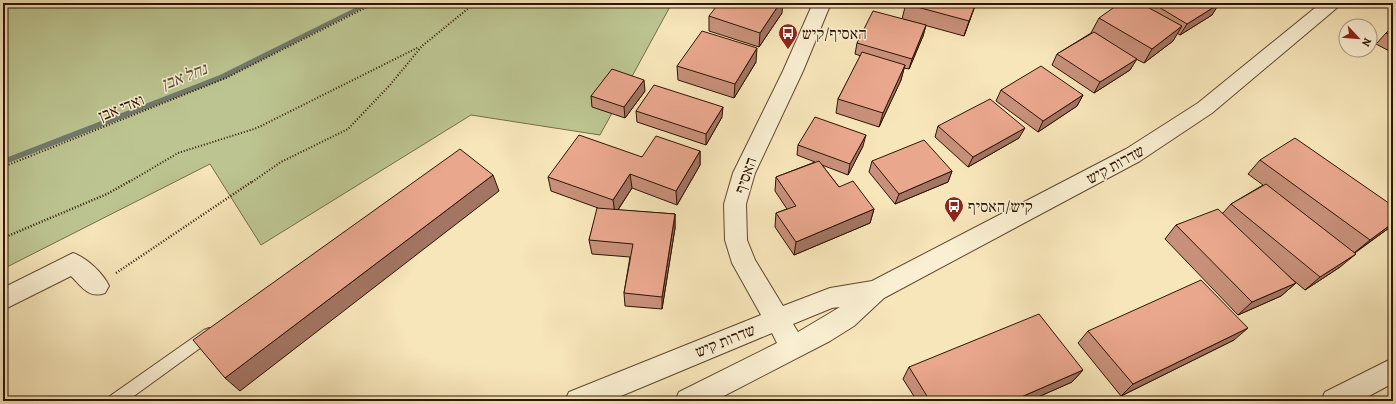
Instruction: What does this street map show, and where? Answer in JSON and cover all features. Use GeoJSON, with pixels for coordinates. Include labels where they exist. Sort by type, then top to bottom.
{"type":"FeatureCollection","features":[{"type":"Feature","properties":{"kind":"street","name":"האסיף"},"geometry":{"type":"LineString","coordinates":[[794,348],[742,258],[736,240],[735,204],[744,173],[793,71],[822,3]]}},
{"type":"Feature","properties":{"kind":"street","name":"שדרות קיש"},"geometry":{"type":"LineString","coordinates":[[688,401],[821,333],[845,318],[876,291],[1133,155],[1205,108],[1332,3]]}},
{"type":"Feature","properties":{"kind":"street"},"geometry":{"type":"LineString","coordinates":[[3,300],[73,263],[97,286]]}},
{"type":"Feature","properties":{"kind":"street","name":"שדרות קיש"},"geometry":{"type":"LineString","coordinates":[[578,401],[830,298],[876,291]]}},
{"type":"Feature","properties":{"kind":"street"},"geometry":{"type":"LineString","coordinates":[[1334,401],[1393,370]]}},
{"type":"Feature","properties":{"kind":"lane"},"geometry":{"type":"LineString","coordinates":[[115,401],[219,327]]}},
{"type":"Feature","properties":{"kind":"path","name":"ואדי אבן"},"geometry":{"type":"LineString","coordinates":[[3,167],[226,78],[375,3]]}},
{"type":"Feature","properties":{"kind":"path"},"geometry":{"type":"LineString","coordinates":[[97,286],[281,162],[348,129],[390,85],[422,46],[475,3]]}},
{"type":"Feature","properties":{"kind":"path"},"geometry":{"type":"LineString","coordinates":[[3,238],[107,194],[178,153],[257,128],[422,46]]}},
{"type":"Feature","properties":{"kind":"green space"},"geometry":{"type":"Polygon","coordinates":[[[3,3],[672,3],[600,135],[471,115],[261,245],[210,164],[3,269],[3,3]]]}},
{"type":"Feature","properties":{"kind":"building"},"geometry":{"type":"Polygon","coordinates":[[[719,3],[780,3],[760,33],[709,16],[719,3]]]}},
{"type":"Feature","properties":{"kind":"building"},"geometry":{"type":"Polygon","coordinates":[[[906,3],[976,3],[969,21],[906,3]]]}},
{"type":"Feature","properties":{"kind":"building"},"geometry":{"type":"Polygon","coordinates":[[[1120,3],[1140,3],[1182,26],[1152,49],[1099,18],[1120,3]]]}},
{"type":"Feature","properties":{"kind":"building"},"geometry":{"type":"Polygon","coordinates":[[[1152,3],[1217,3],[1219,4],[1187,24],[1152,3]]]}},
{"type":"Feature","properties":{"kind":"building"},"geometry":{"type":"Polygon","coordinates":[[[873,11],[926,25],[912,59],[857,43],[873,11]]]}},
{"type":"Feature","properties":{"kind":"building"},"geometry":{"type":"Polygon","coordinates":[[[1393,27],[1393,36],[1386,33],[1393,27]]]}},
{"type":"Feature","properties":{"kind":"building"},"geometry":{"type":"Polygon","coordinates":[[[702,31],[757,48],[735,84],[677,66],[702,31]]]}},
{"type":"Feature","properties":{"kind":"building"},"geometry":{"type":"Polygon","coordinates":[[[1094,32],[1137,59],[1100,82],[1057,54],[1094,32]]]}},
{"type":"Feature","properties":{"kind":"building"},"geometry":{"type":"Polygon","coordinates":[[[862,52],[905,65],[883,113],[838,99],[862,52]]]}},
{"type":"Feature","properties":{"kind":"building"},"geometry":{"type":"Polygon","coordinates":[[[1041,66],[1083,95],[1043,121],[1001,90],[1041,66]]]}},
{"type":"Feature","properties":{"kind":"building"},"geometry":{"type":"Polygon","coordinates":[[[612,69],[644,80],[624,107],[591,96],[612,69]]]}},
{"type":"Feature","properties":{"kind":"building"},"geometry":{"type":"Polygon","coordinates":[[[654,85],[723,107],[706,134],[636,111],[654,85]]]}},
{"type":"Feature","properties":{"kind":"building"},"geometry":{"type":"Polygon","coordinates":[[[990,99],[1025,128],[973,157],[938,126],[990,99]]]}},
{"type":"Feature","properties":{"kind":"building"},"geometry":{"type":"Polygon","coordinates":[[[815,117],[866,135],[850,164],[798,145],[815,117]]]}},
{"type":"Feature","properties":{"kind":"building"},"geometry":{"type":"Polygon","coordinates":[[[579,135],[642,157],[656,136],[700,151],[676,191],[630,174],[613,200],[548,177],[579,135]]]}},
{"type":"Feature","properties":{"kind":"building"},"geometry":{"type":"Polygon","coordinates":[[[1295,138],[1393,206],[1393,223],[1370,240],[1260,160],[1295,138]]]}},
{"type":"Feature","properties":{"kind":"building"},"geometry":{"type":"Polygon","coordinates":[[[924,140],[952,171],[899,194],[872,161],[924,140]]]}},
{"type":"Feature","properties":{"kind":"building"},"geometry":{"type":"Polygon","coordinates":[[[460,149],[493,175],[225,378],[193,340],[460,149]]]}},
{"type":"Feature","properties":{"kind":"building"},"geometry":{"type":"Polygon","coordinates":[[[819,161],[839,187],[853,181],[874,209],[796,242],[776,213],[796,206],[776,177],[819,161]]]}},
{"type":"Feature","properties":{"kind":"building"},"geometry":{"type":"Polygon","coordinates":[[[1266,184],[1356,254],[1320,277],[1231,204],[1266,184]]]}},
{"type":"Feature","properties":{"kind":"building"},"geometry":{"type":"Polygon","coordinates":[[[597,208],[675,214],[662,297],[624,293],[633,244],[589,240],[597,208]]]}},
{"type":"Feature","properties":{"kind":"building"},"geometry":{"type":"Polygon","coordinates":[[[1218,209],[1296,283],[1252,302],[1176,225],[1218,209]]]}},
{"type":"Feature","properties":{"kind":"building"},"geometry":{"type":"Polygon","coordinates":[[[1201,280],[1248,328],[1133,384],[1088,331],[1201,280]]]}},
{"type":"Feature","properties":{"kind":"building"},"geometry":{"type":"Polygon","coordinates":[[[1039,314],[1083,370],[1012,401],[930,401],[909,367],[1039,314]]]}},
{"type":"Feature","properties":{"kind":"waterway","name":"נחל אבן"},"geometry":{"type":"LineString","coordinates":[[3,162],[222,77],[370,3]]}},
{"type":"Feature","properties":{"kind":"place","name":"האסיף/קיש"},"geometry":{"type":"Point","coordinates":[788,50]}},
{"type":"Feature","properties":{"kind":"place","name":"קיש/האסיף"},"geometry":{"type":"Point","coordinates":[954,223]}}]}
